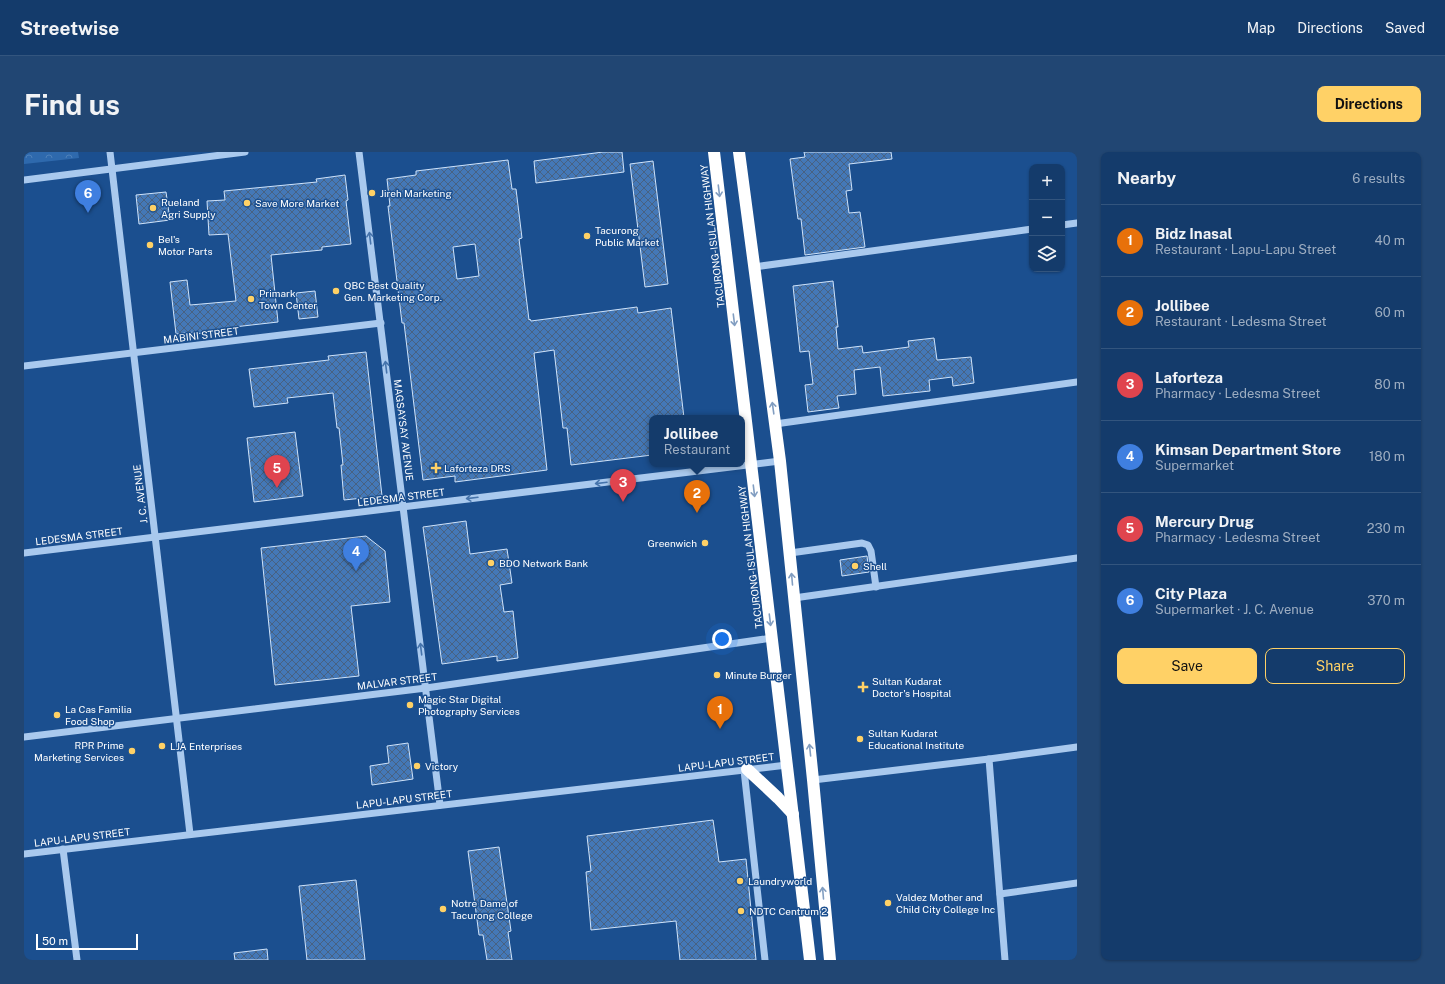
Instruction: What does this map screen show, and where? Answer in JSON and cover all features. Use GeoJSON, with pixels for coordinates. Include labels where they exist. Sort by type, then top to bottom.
{"type":"FeatureCollection","features":[{"type":"Feature","properties":{"kind":"highway","name":"TACURONG-ISULAN HIGHWAY"},"geometry":{"type":"LineString","coordinates":[[714,152],[810,960]]}},
{"type":"Feature","properties":{"kind":"highway"},"geometry":{"type":"LineString","coordinates":[[739,152],[780,461],[830,960]]}},
{"type":"Feature","properties":{"kind":"highway"},"geometry":{"type":"LineString","coordinates":[[745,769],[778,798],[793,814]]}},
{"type":"Feature","properties":{"kind":"street","name":"J. C. AVENUE"},"geometry":{"type":"LineString","coordinates":[[110,152],[190,834]]}},
{"type":"Feature","properties":{"kind":"street"},"geometry":{"type":"LineString","coordinates":[[24,180],[245,152]]}},
{"type":"Feature","properties":{"kind":"street","name":"MAGSAYSAY AVENUE"},"geometry":{"type":"LineString","coordinates":[[359,152],[440,805]]}},
{"type":"Feature","properties":{"kind":"street"},"geometry":{"type":"LineString","coordinates":[[1065,225],[1077,223]]}},
{"type":"Feature","properties":{"kind":"street"},"geometry":{"type":"LineString","coordinates":[[754,267],[1029,229]]}},
{"type":"Feature","properties":{"kind":"street","name":"MABINI STREET"},"geometry":{"type":"LineString","coordinates":[[24,366],[381,323]]}},
{"type":"Feature","properties":{"kind":"street"},"geometry":{"type":"LineString","coordinates":[[775,424],[1077,382]]}},
{"type":"Feature","properties":{"kind":"street","name":"LEDESMA STREET"},"geometry":{"type":"LineString","coordinates":[[745,466],[780,461]]}},
{"type":"Feature","properties":{"kind":"street","name":"LEDESMA STREET"},"geometry":{"type":"LineString","coordinates":[[24,552],[734,467]]}},
{"type":"Feature","properties":{"kind":"street"},"geometry":{"type":"LineString","coordinates":[[790,553],[862,543],[868,545],[871,551],[876,587]]}},
{"type":"Feature","properties":{"kind":"street"},"geometry":{"type":"LineString","coordinates":[[794,598],[1077,558]]}},
{"type":"Feature","properties":{"kind":"street","name":"MALVAR STREET"},"geometry":{"type":"LineString","coordinates":[[24,737],[426,688],[772,638]]}},
{"type":"Feature","properties":{"kind":"street"},"geometry":{"type":"LineString","coordinates":[[813,780],[1077,747]]}},
{"type":"Feature","properties":{"kind":"street"},"geometry":{"type":"LineString","coordinates":[[989,759],[1005,960]]}},
{"type":"Feature","properties":{"kind":"street","name":"LAPU-LAPU STREET"},"geometry":{"type":"LineString","coordinates":[[24,854],[787,764]]}},
{"type":"Feature","properties":{"kind":"street"},"geometry":{"type":"LineString","coordinates":[[745,769],[764,960]]}},
{"type":"Feature","properties":{"kind":"street"},"geometry":{"type":"LineString","coordinates":[[63,849],[77,960]]}},
{"type":"Feature","properties":{"kind":"street"},"geometry":{"type":"LineString","coordinates":[[1000,894],[1077,883]]}},
{"type":"Feature","properties":{"kind":"green space"},"geometry":{"type":"Polygon","coordinates":[[[24,152],[78,152],[79,158],[24,164],[24,152]]]}},
{"type":"Feature","properties":{"kind":"building"},"geometry":{"type":"Polygon","coordinates":[[[603,152],[622,152],[624,172],[536,183],[534,161],[603,152]]]}},
{"type":"Feature","properties":{"kind":"building"},"geometry":{"type":"Polygon","coordinates":[[[804,152],[891,152],[892,159],[849,164],[852,190],[846,191],[849,213],[860,212],[865,247],[805,255],[801,219],[798,219],[790,159],[805,157],[804,152]]]}},
{"type":"Feature","properties":{"kind":"building"},"geometry":{"type":"Polygon","coordinates":[[[508,160],[512,189],[516,189],[522,238],[519,239],[529,320],[530,319],[531,321],[637,307],[638,313],[671,308],[684,415],[649,415],[649,455],[571,465],[567,428],[563,428],[554,350],[534,353],[547,470],[455,482],[455,476],[423,480],[388,206],[390,206],[387,179],[416,175],[416,171],[508,160]],[[475,244],[453,247],[457,279],[479,276],[475,244]]]}},
{"type":"Feature","properties":{"kind":"building"},"geometry":{"type":"Polygon","coordinates":[[[653,161],[668,284],[645,287],[630,164],[653,161]]]}},
{"type":"Feature","properties":{"kind":"building"},"geometry":{"type":"Polygon","coordinates":[[[345,175],[348,200],[346,201],[351,244],[322,247],[322,250],[271,255],[278,322],[234,327],[234,329],[195,334],[195,332],[176,334],[170,282],[187,280],[190,305],[236,301],[228,234],[209,235],[207,201],[225,200],[224,191],[317,182],[316,179],[345,175]]]}},
{"type":"Feature","properties":{"kind":"building"},"geometry":{"type":"Polygon","coordinates":[[[166,192],[170,220],[139,224],[136,195],[166,192]]]}},
{"type":"Feature","properties":{"kind":"building"},"geometry":{"type":"Polygon","coordinates":[[[833,281],[838,327],[836,327],[838,349],[862,346],[863,353],[909,347],[908,341],[934,338],[937,360],[971,357],[974,383],[953,386],[952,377],[929,380],[930,391],[883,396],[880,367],[854,370],[856,394],[837,396],[839,408],[808,412],[805,385],[813,384],[809,351],[800,352],[793,286],[833,281]]]}},
{"type":"Feature","properties":{"kind":"building"},"geometry":{"type":"Polygon","coordinates":[[[315,291],[318,317],[299,319],[296,293],[315,291]]]}},
{"type":"Feature","properties":{"kind":"building"},"geometry":{"type":"Polygon","coordinates":[[[366,352],[382,496],[344,500],[341,465],[343,465],[333,393],[287,398],[288,403],[254,407],[249,369],[329,360],[328,356],[366,352]]]}},
{"type":"Feature","properties":{"kind":"building"},"geometry":{"type":"Polygon","coordinates":[[[295,432],[303,496],[254,502],[247,438],[295,432]]]}},
{"type":"Feature","properties":{"kind":"building"},"geometry":{"type":"Polygon","coordinates":[[[466,521],[470,554],[507,549],[512,583],[500,585],[504,612],[513,611],[518,658],[497,661],[497,656],[442,664],[423,527],[466,521]]]}},
{"type":"Feature","properties":{"kind":"building"},"geometry":{"type":"Polygon","coordinates":[[[366,536],[385,551],[390,602],[351,606],[359,676],[275,685],[261,548],[366,536]]]}},
{"type":"Feature","properties":{"kind":"building","name":"Shell"},"geometry":{"type":"Polygon","coordinates":[[[867,556],[869,572],[842,576],[840,560],[867,556]]]}},
{"type":"Feature","properties":{"kind":"building"},"geometry":{"type":"Polygon","coordinates":[[[408,743],[413,779],[372,785],[370,766],[389,763],[387,746],[408,743]]]}},
{"type":"Feature","properties":{"kind":"building"},"geometry":{"type":"Polygon","coordinates":[[[713,820],[719,862],[746,859],[756,960],[680,960],[676,921],[591,930],[586,872],[591,871],[587,836],[713,820]]]}},
{"type":"Feature","properties":{"kind":"building"},"geometry":{"type":"Polygon","coordinates":[[[499,847],[511,931],[508,932],[512,960],[487,960],[483,935],[479,935],[468,851],[499,847]]]}},
{"type":"Feature","properties":{"kind":"building"},"geometry":{"type":"Polygon","coordinates":[[[356,880],[365,960],[307,960],[299,886],[356,880]]]}},
{"type":"Feature","properties":{"kind":"building"},"geometry":{"type":"Polygon","coordinates":[[[267,949],[268,960],[235,960],[234,953],[267,949]]]}},
{"type":"Feature","properties":{"kind":"place","name":"Jireh Marketing"},"geometry":{"type":"Point","coordinates":[372,193]}},
{"type":"Feature","properties":{"kind":"place","name":"Save More Market"},"geometry":{"type":"Point","coordinates":[247,203]}},
{"type":"Feature","properties":{"kind":"place","name":"Rueland Agri Supply"},"geometry":{"type":"Point","coordinates":[153,208]}},
{"type":"Feature","properties":{"kind":"place","name":"City Plaza"},"geometry":{"type":"Point","coordinates":[88,213]}},
{"type":"Feature","properties":{"kind":"place","name":"Tacurong Public Market"},"geometry":{"type":"Point","coordinates":[587,236]}},
{"type":"Feature","properties":{"kind":"place","name":"Bel's Motor Parts"},"geometry":{"type":"Point","coordinates":[150,245]}},
{"type":"Feature","properties":{"kind":"place","name":"QBC Best Quality Gen. Marketing Corp."},"geometry":{"type":"Point","coordinates":[336,291]}},
{"type":"Feature","properties":{"kind":"place","name":"Primark Town Center"},"geometry":{"type":"Point","coordinates":[251,299]}},
{"type":"Feature","properties":{"kind":"place","name":"Laforteza DRS"},"geometry":{"type":"Point","coordinates":[436,468]}},
{"type":"Feature","properties":{"kind":"place","name":"Mercury Drug"},"geometry":{"type":"Point","coordinates":[277,488]}},
{"type":"Feature","properties":{"kind":"place","name":"Laforteza"},"geometry":{"type":"Point","coordinates":[623,502]}},
{"type":"Feature","properties":{"kind":"place","name":"Jollibee"},"geometry":{"type":"Point","coordinates":[697,513]}},
{"type":"Feature","properties":{"kind":"place","name":"Greenwich"},"geometry":{"type":"Point","coordinates":[705,543]}},
{"type":"Feature","properties":{"kind":"place","name":"BDO Network Bank"},"geometry":{"type":"Point","coordinates":[491,563]}},
{"type":"Feature","properties":{"kind":"place","name":"Shell"},"geometry":{"type":"Point","coordinates":[855,566]}},
{"type":"Feature","properties":{"kind":"place","name":"Kimsan Department Store"},"geometry":{"type":"Point","coordinates":[356,571]}},
{"type":"Feature","properties":{"kind":"place","name":"Minute Burger"},"geometry":{"type":"Point","coordinates":[717,675]}},
{"type":"Feature","properties":{"kind":"place","name":"Sultan Kudarat Doctor's Hospital"},"geometry":{"type":"Point","coordinates":[863,687]}},
{"type":"Feature","properties":{"kind":"place","name":"Magic Star Digital Photography Services"},"geometry":{"type":"Point","coordinates":[410,705]}},
{"type":"Feature","properties":{"kind":"place","name":"La Cas Familia Food Shop"},"geometry":{"type":"Point","coordinates":[57,715]}},
{"type":"Feature","properties":{"kind":"place","name":"Bidz Inasal"},"geometry":{"type":"Point","coordinates":[720,729]}},
{"type":"Feature","properties":{"kind":"place","name":"Sultan Kudarat Educational Institute"},"geometry":{"type":"Point","coordinates":[860,739]}},
{"type":"Feature","properties":{"kind":"place","name":"LJA Enterprises"},"geometry":{"type":"Point","coordinates":[162,746]}},
{"type":"Feature","properties":{"kind":"place","name":"RPR Prime Marketing Services"},"geometry":{"type":"Point","coordinates":[132,751]}},
{"type":"Feature","properties":{"kind":"place","name":"Victory"},"geometry":{"type":"Point","coordinates":[417,766]}},
{"type":"Feature","properties":{"kind":"place","name":"Laundryworld"},"geometry":{"type":"Point","coordinates":[740,881]}},
{"type":"Feature","properties":{"kind":"place","name":"Valdez Mother and Child City College Inc"},"geometry":{"type":"Point","coordinates":[888,903]}},
{"type":"Feature","properties":{"kind":"place","name":"Notre Dame of Tacurong College"},"geometry":{"type":"Point","coordinates":[443,909]}},
{"type":"Feature","properties":{"kind":"place","name":"NDTC Centrum 2"},"geometry":{"type":"Point","coordinates":[741,911]}}]}
